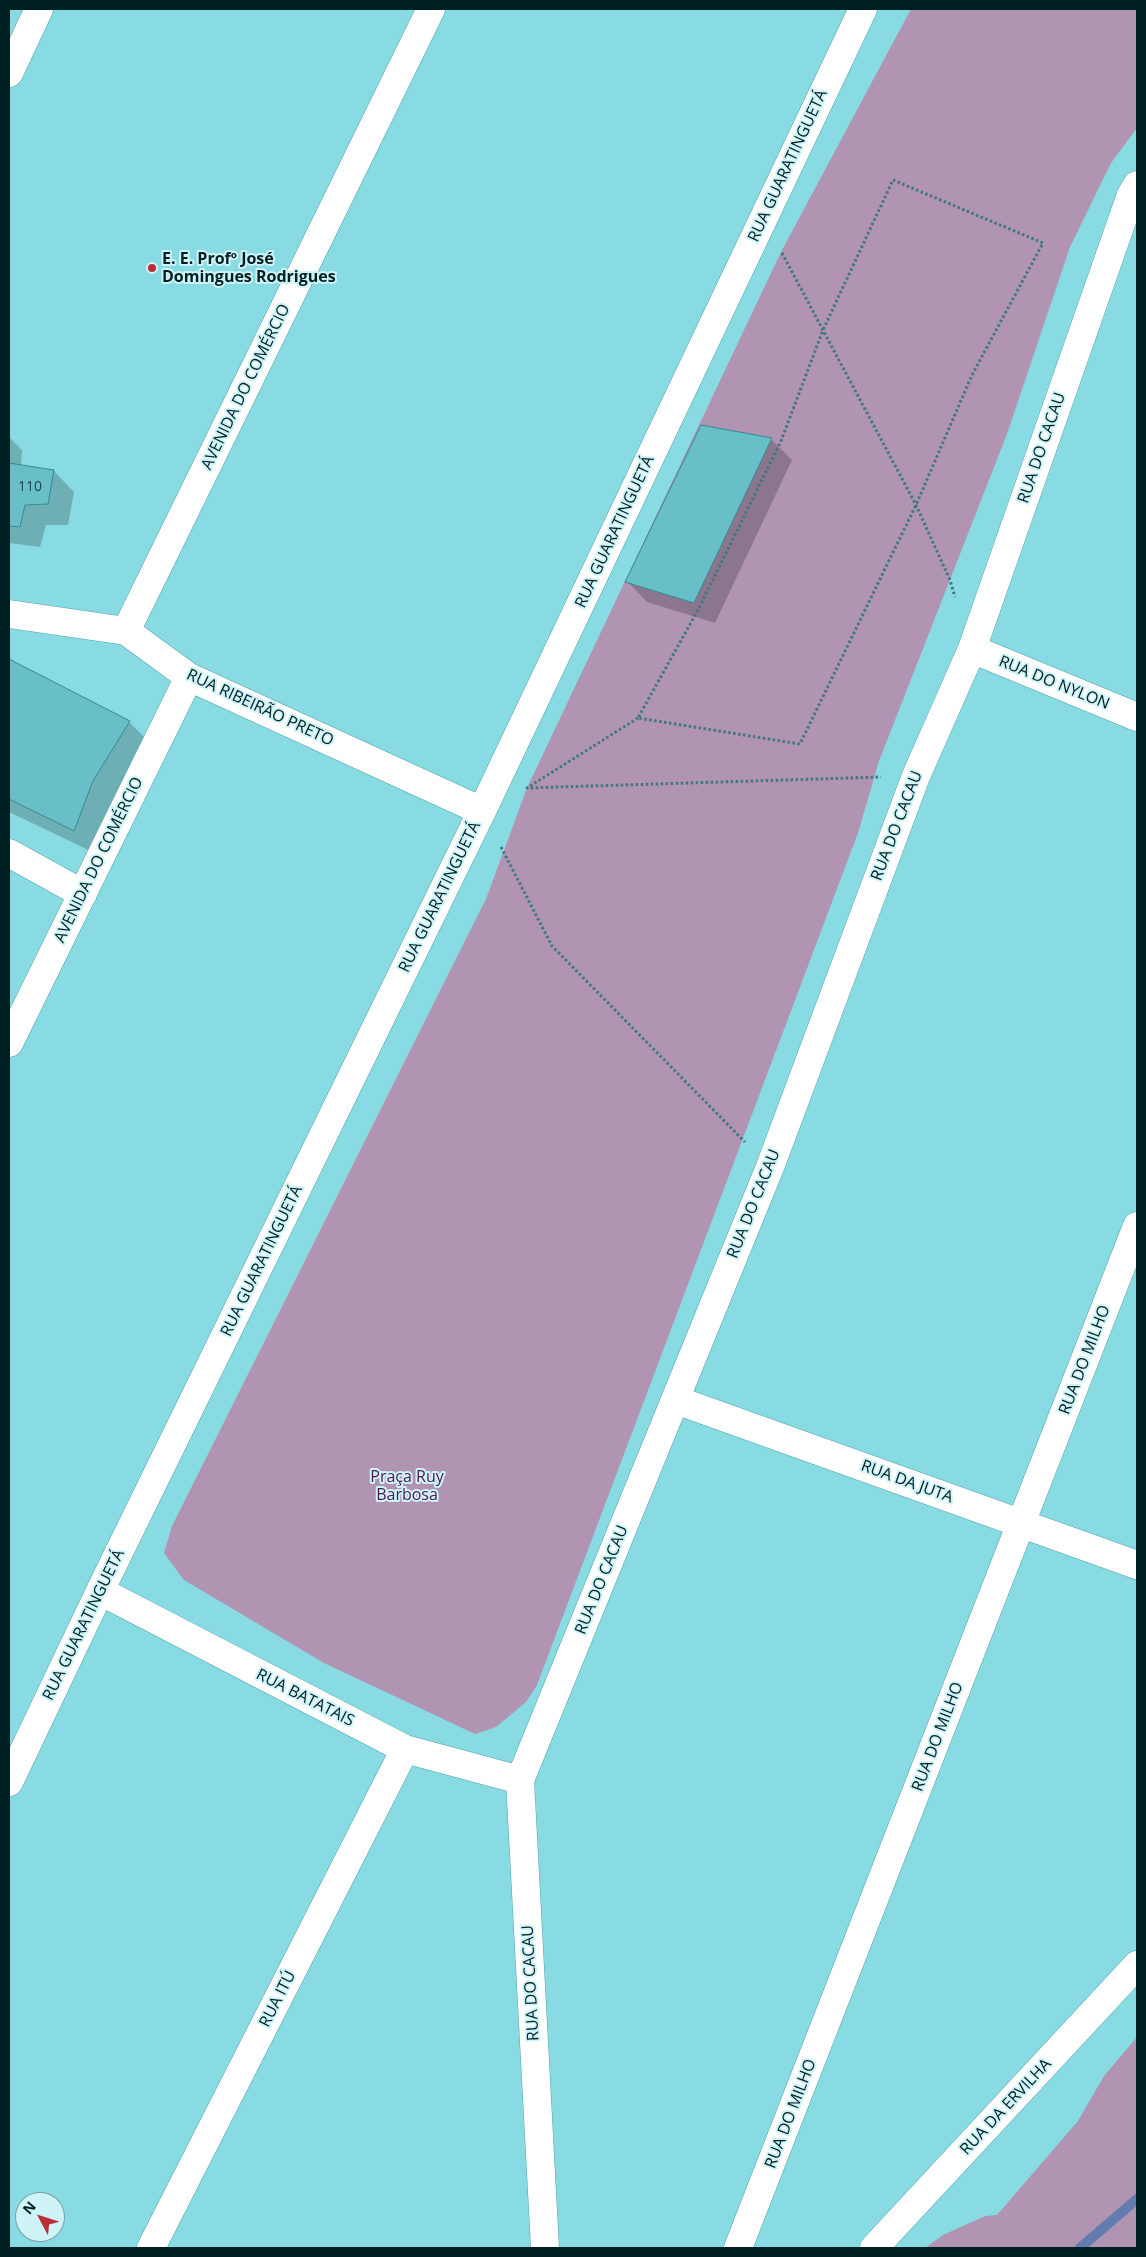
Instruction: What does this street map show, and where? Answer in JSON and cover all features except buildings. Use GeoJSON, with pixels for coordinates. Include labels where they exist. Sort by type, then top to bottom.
{"type":"FeatureCollection","features":[{"type":"Feature","properties":{"kind":"street"},"geometry":{"type":"LineString","coordinates":[[9,72],[39,9]]}},
{"type":"Feature","properties":{"kind":"street","name":"AVENIDA DO COMÉRCIO"},"geometry":{"type":"LineString","coordinates":[[126,630],[431,9]]}},
{"type":"Feature","properties":{"kind":"street","name":"RUA GUARATINGUETÁ"},"geometry":{"type":"LineString","coordinates":[[9,1782],[18,1740],[100,1591],[482,811],[863,9]]}},
{"type":"Feature","properties":{"kind":"street","name":"RUA DO CACAU"},"geometry":{"type":"LineString","coordinates":[[545,2248],[520,1780],[770,1167],[916,776],[972,649],[1130,195],[1137,184]]}},
{"type":"Feature","properties":{"kind":"street","name":"RUA RIBEIRÃO PRETO"},"geometry":{"type":"LineString","coordinates":[[9,614],[126,630],[189,677],[482,811]]}},
{"type":"Feature","properties":{"kind":"street","name":"RUA DO NYLON"},"geometry":{"type":"LineString","coordinates":[[972,649],[1137,717]]}},
{"type":"Feature","properties":{"kind":"street","name":"AVENIDA DO COMÉRCIO"},"geometry":{"type":"LineString","coordinates":[[9,1043],[189,677]]}},
{"type":"Feature","properties":{"kind":"street"},"geometry":{"type":"LineString","coordinates":[[9,853],[83,894]]}},
{"type":"Feature","properties":{"kind":"street","name":"RUA DO MILHO"},"geometry":{"type":"LineString","coordinates":[[738,2248],[1137,1226]]}},
{"type":"Feature","properties":{"kind":"street","name":"RUA DA JUTA"},"geometry":{"type":"LineString","coordinates":[[676,1400],[1137,1565]]}},
{"type":"Feature","properties":{"kind":"street","name":"RUA BATATAIS"},"geometry":{"type":"LineString","coordinates":[[100,1591],[405,1749],[520,1780]]}},
{"type":"Feature","properties":{"kind":"street","name":"RUA ITÚ"},"geometry":{"type":"LineString","coordinates":[[151,2248],[405,1749]]}},
{"type":"Feature","properties":{"kind":"street","name":"RUA DA ERVILHA"},"geometry":{"type":"LineString","coordinates":[[874,2248],[1137,1965]]}},
{"type":"Feature","properties":{"kind":"path"},"geometry":{"type":"LineString","coordinates":[[638,718],[800,744],[916,505],[972,375],[1043,243],[893,180],[822,330],[781,441],[699,608],[638,718],[528,788],[916,776]]}},
{"type":"Feature","properties":{"kind":"path"},"geometry":{"type":"LineString","coordinates":[[781,252],[916,505],[950,580]]}},
{"type":"Feature","properties":{"kind":"path"},"geometry":{"type":"LineString","coordinates":[[482,811],[552,946],[770,1167]]}},
{"type":"Feature","properties":{"kind":"green space","name":"Praça Ruy Barbosa"},"geometry":{"type":"Polygon","coordinates":[[[911,9],[1137,9],[1137,128],[1111,163],[1070,247],[1007,434],[879,761],[858,833],[537,1685],[526,1702],[496,1727],[475,1734],[324,1663],[184,1580],[164,1553],[172,1526],[486,899],[527,788],[781,252],[911,9]]]}},
{"type":"Feature","properties":{"kind":"green space"},"geometry":{"type":"Polygon","coordinates":[[[1137,2037],[1137,2248],[925,2248],[943,2235],[985,2216],[997,2215],[1078,2121],[1104,2076],[1137,2037]]]}},
{"type":"Feature","properties":{"kind":"waterway"},"geometry":{"type":"LineString","coordinates":[[1080,2248],[1137,2199]]}},
{"type":"Feature","properties":{"kind":"place","name":"E. E. Profº José Domingues Rodrigues"},"geometry":{"type":"Point","coordinates":[152,268]}}]}
